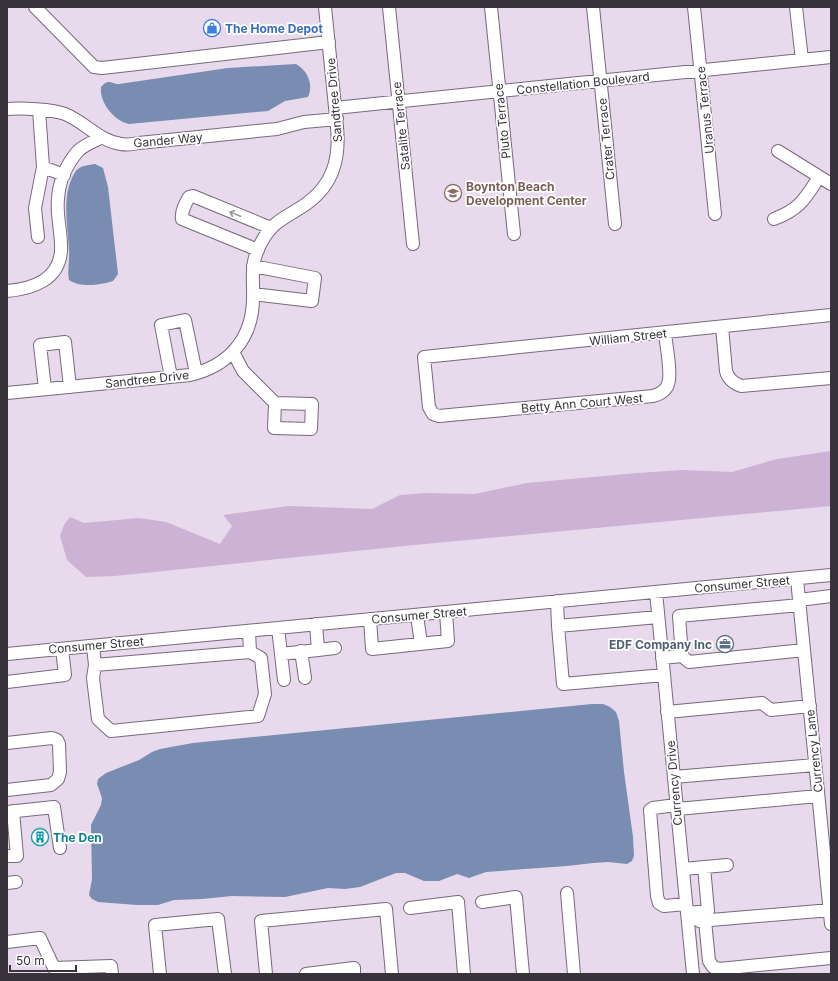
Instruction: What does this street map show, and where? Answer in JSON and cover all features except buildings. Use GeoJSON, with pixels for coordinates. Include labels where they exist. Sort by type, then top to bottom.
{"type":"FeatureCollection","features":[{"type":"Feature","properties":{"kind":"street"},"geometry":{"type":"LineString","coordinates":[[35,7],[94,67],[102,68],[329,42]]}},
{"type":"Feature","properties":{"kind":"street","name":"Sandtree Drive"},"geometry":{"type":"LineString","coordinates":[[7,393],[171,377],[196,373],[214,367],[233,352],[247,331],[251,319],[253,266],[260,244],[271,228],[285,216],[305,205],[315,197],[327,182],[336,163],[338,150],[336,113],[325,7]]}},
{"type":"Feature","properties":{"kind":"street","name":"Satalite Terrace"},"geometry":{"type":"LineString","coordinates":[[389,7],[413,244]]}},
{"type":"Feature","properties":{"kind":"street","name":"Pluto Terrace"},"geometry":{"type":"LineString","coordinates":[[491,7],[514,234]]}},
{"type":"Feature","properties":{"kind":"street","name":"Crater Terrace"},"geometry":{"type":"LineString","coordinates":[[592,7],[615,224]]}},
{"type":"Feature","properties":{"kind":"street","name":"Uranus Terrace"},"geometry":{"type":"LineString","coordinates":[[694,7],[715,214]]}},
{"type":"Feature","properties":{"kind":"street"},"geometry":{"type":"LineString","coordinates":[[796,7],[802,60]]}},
{"type":"Feature","properties":{"kind":"street","name":"Constellation Boulevard"},"geometry":{"type":"LineString","coordinates":[[336,113],[398,101],[831,57]]}},
{"type":"Feature","properties":{"kind":"street","name":"Gander Way"},"geometry":{"type":"LineString","coordinates":[[7,109],[21,108],[63,113],[78,120],[107,140],[121,144],[277,129],[336,113]]}},
{"type":"Feature","properties":{"kind":"street"},"geometry":{"type":"LineString","coordinates":[[38,237],[35,208],[43,167],[39,110]]}},
{"type":"Feature","properties":{"kind":"street"},"geometry":{"type":"LineString","coordinates":[[7,291],[32,287],[44,281],[54,271],[61,252],[58,199],[61,180],[71,161],[79,150],[102,137]]}},
{"type":"Feature","properties":{"kind":"street"},"geometry":{"type":"LineString","coordinates":[[778,151],[831,184]]}},
{"type":"Feature","properties":{"kind":"street"},"geometry":{"type":"LineString","coordinates":[[43,167],[64,175]]}},
{"type":"Feature","properties":{"kind":"street"},"geometry":{"type":"LineString","coordinates":[[774,219],[792,211],[802,203],[819,177]]}},
{"type":"Feature","properties":{"kind":"street"},"geometry":{"type":"LineString","coordinates":[[258,250],[182,219],[183,207],[189,197],[193,196],[271,228]]}},
{"type":"Feature","properties":{"kind":"street"},"geometry":{"type":"LineString","coordinates":[[253,266],[315,278],[312,301],[253,294]]}},
{"type":"Feature","properties":{"kind":"street","name":"William Street"},"geometry":{"type":"LineString","coordinates":[[439,416],[433,414],[429,407],[424,357],[831,315]]}},
{"type":"Feature","properties":{"kind":"street"},"geometry":{"type":"LineString","coordinates":[[171,377],[161,325],[185,320],[196,373]]}},
{"type":"Feature","properties":{"kind":"street"},"geometry":{"type":"LineString","coordinates":[[722,327],[726,371],[728,376],[735,384],[741,386],[831,378]]}},
{"type":"Feature","properties":{"kind":"street","name":"Betty Ann Court West"},"geometry":{"type":"LineString","coordinates":[[439,416],[654,396],[660,394],[666,388],[670,379],[665,333]]}},
{"type":"Feature","properties":{"kind":"street"},"geometry":{"type":"LineString","coordinates":[[45,389],[40,345],[65,342],[70,387]]}},
{"type":"Feature","properties":{"kind":"street"},"geometry":{"type":"LineString","coordinates":[[233,352],[243,371],[275,403]]}},
{"type":"Feature","properties":{"kind":"street","name":"Consumer Street"},"geometry":{"type":"LineString","coordinates":[[7,654],[831,575]]}},
{"type":"Feature","properties":{"kind":"street","name":"Currency Lane"},"geometry":{"type":"LineString","coordinates":[[797,579],[818,796],[828,853],[831,924]]}},
{"type":"Feature","properties":{"kind":"street","name":"Currency Drive"},"geometry":{"type":"LineString","coordinates":[[656,592],[692,974]]}},
{"type":"Feature","properties":{"kind":"street"},"geometry":{"type":"LineString","coordinates":[[804,650],[689,662],[682,656],[679,616],[799,602],[831,596]]}},
{"type":"Feature","properties":{"kind":"street"},"geometry":{"type":"LineString","coordinates":[[557,601],[563,684],[664,675]]}},
{"type":"Feature","properties":{"kind":"street"},"geometry":{"type":"LineString","coordinates":[[370,619],[372,649],[448,641],[446,612]]}},
{"type":"Feature","properties":{"kind":"street"},"geometry":{"type":"LineString","coordinates":[[417,615],[421,644]]}},
{"type":"Feature","properties":{"kind":"street"},"geometry":{"type":"LineString","coordinates":[[558,626],[658,616]]}},
{"type":"Feature","properties":{"kind":"street"},"geometry":{"type":"LineString","coordinates":[[316,624],[318,650]]}},
{"type":"Feature","properties":{"kind":"street"},"geometry":{"type":"LineString","coordinates":[[278,628],[284,680]]}},
{"type":"Feature","properties":{"kind":"street"},"geometry":{"type":"LineString","coordinates":[[249,631],[250,652]]}},
{"type":"Feature","properties":{"kind":"street"},"geometry":{"type":"LineString","coordinates":[[93,646],[95,665],[93,678],[98,719],[111,731],[258,716],[265,694],[261,658],[250,652],[95,665]]}},
{"type":"Feature","properties":{"kind":"street"},"geometry":{"type":"LineString","coordinates":[[281,654],[335,648]]}},
{"type":"Feature","properties":{"kind":"street"},"geometry":{"type":"LineString","coordinates":[[7,682],[65,675],[62,649]]}},
{"type":"Feature","properties":{"kind":"street"},"geometry":{"type":"LineString","coordinates":[[301,651],[305,678]]}},
{"type":"Feature","properties":{"kind":"street"},"geometry":{"type":"LineString","coordinates":[[662,658],[682,656]]}},
{"type":"Feature","properties":{"kind":"street"},"geometry":{"type":"LineString","coordinates":[[668,712],[762,704],[771,710],[810,706]]}},
{"type":"Feature","properties":{"kind":"street"},"geometry":{"type":"LineString","coordinates":[[7,743],[52,738],[57,740],[59,744],[60,772],[58,779],[51,784],[7,790]]}},
{"type":"Feature","properties":{"kind":"street"},"geometry":{"type":"LineString","coordinates":[[674,777],[816,765]]}},
{"type":"Feature","properties":{"kind":"street"},"geometry":{"type":"LineString","coordinates":[[818,796],[653,808],[650,810],[657,896],[659,903],[664,906],[687,913],[705,921],[830,910]]}},
{"type":"Feature","properties":{"kind":"street"},"geometry":{"type":"LineString","coordinates":[[7,856],[17,856],[10,812],[54,808],[60,848]]}},
{"type":"Feature","properties":{"kind":"street"},"geometry":{"type":"LineString","coordinates":[[682,869],[727,865]]}},
{"type":"Feature","properties":{"kind":"street"},"geometry":{"type":"LineString","coordinates":[[687,913],[708,911],[704,867]]}},
{"type":"Feature","properties":{"kind":"street"},"geometry":{"type":"LineString","coordinates":[[567,893],[574,974]]}},
{"type":"Feature","properties":{"kind":"street"},"geometry":{"type":"LineString","coordinates":[[482,902],[516,897],[523,974]]}},
{"type":"Feature","properties":{"kind":"street"},"geometry":{"type":"LineString","coordinates":[[410,908],[458,902],[464,974]]}},
{"type":"Feature","properties":{"kind":"street"},"geometry":{"type":"LineString","coordinates":[[266,974],[261,921],[386,909],[392,974]]}},
{"type":"Feature","properties":{"kind":"street"},"geometry":{"type":"LineString","coordinates":[[160,974],[155,925],[218,919],[225,974]]}},
{"type":"Feature","properties":{"kind":"street"},"geometry":{"type":"LineString","coordinates":[[705,921],[709,961],[713,967],[719,969],[831,958]]}},
{"type":"Feature","properties":{"kind":"street"},"geometry":{"type":"LineString","coordinates":[[7,942],[40,938],[54,968],[111,966],[112,974]]}},
{"type":"Feature","properties":{"kind":"street"},"geometry":{"type":"LineString","coordinates":[[306,974],[354,968],[354,974]]}},
{"type":"Feature","properties":{"kind":"shaded area"},"geometry":{"type":"Polygon","coordinates":[[[831,451],[831,506],[414,545],[115,576],[86,577],[67,560],[60,536],[64,525],[70,517],[84,523],[139,518],[166,522],[220,544],[232,526],[223,515],[288,506],[372,509],[400,495],[426,493],[475,494],[527,483],[637,473],[684,470],[732,472],[777,459],[831,451]]]}},
{"type":"Feature","properties":{"kind":"water"},"geometry":{"type":"Polygon","coordinates":[[[296,64],[303,70],[310,82],[310,92],[308,97],[285,101],[268,111],[129,124],[113,115],[105,105],[101,93],[101,87],[108,82],[119,84],[228,68],[296,64]]]}},
{"type":"Feature","properties":{"kind":"water"},"geometry":{"type":"Polygon","coordinates":[[[95,164],[103,168],[108,187],[118,274],[113,281],[97,285],[85,285],[74,283],[69,280],[66,202],[70,183],[77,169],[86,165],[95,164]]]}},
{"type":"Feature","properties":{"kind":"water"},"geometry":{"type":"Polygon","coordinates":[[[603,704],[610,707],[616,712],[619,721],[633,837],[634,856],[632,861],[627,864],[608,862],[486,872],[469,878],[457,874],[439,881],[424,881],[405,873],[396,873],[360,887],[345,889],[328,888],[285,897],[232,896],[174,900],[158,905],[98,902],[92,899],[89,895],[92,879],[91,825],[101,805],[102,798],[97,784],[98,779],[106,773],[139,760],[152,752],[160,749],[193,743],[603,704]]]}},
{"type":"Feature","properties":{"kind":"place","name":"The Home Depot"},"geometry":{"type":"Point","coordinates":[212,28]}},
{"type":"Feature","properties":{"kind":"place","name":"Boynton Beach Development Center"},"geometry":{"type":"Point","coordinates":[453,193]}},
{"type":"Feature","properties":{"kind":"place","name":"EDF Company Inc"},"geometry":{"type":"Point","coordinates":[725,644]}},
{"type":"Feature","properties":{"kind":"place","name":"The Den"},"geometry":{"type":"Point","coordinates":[40,837]}}]}
